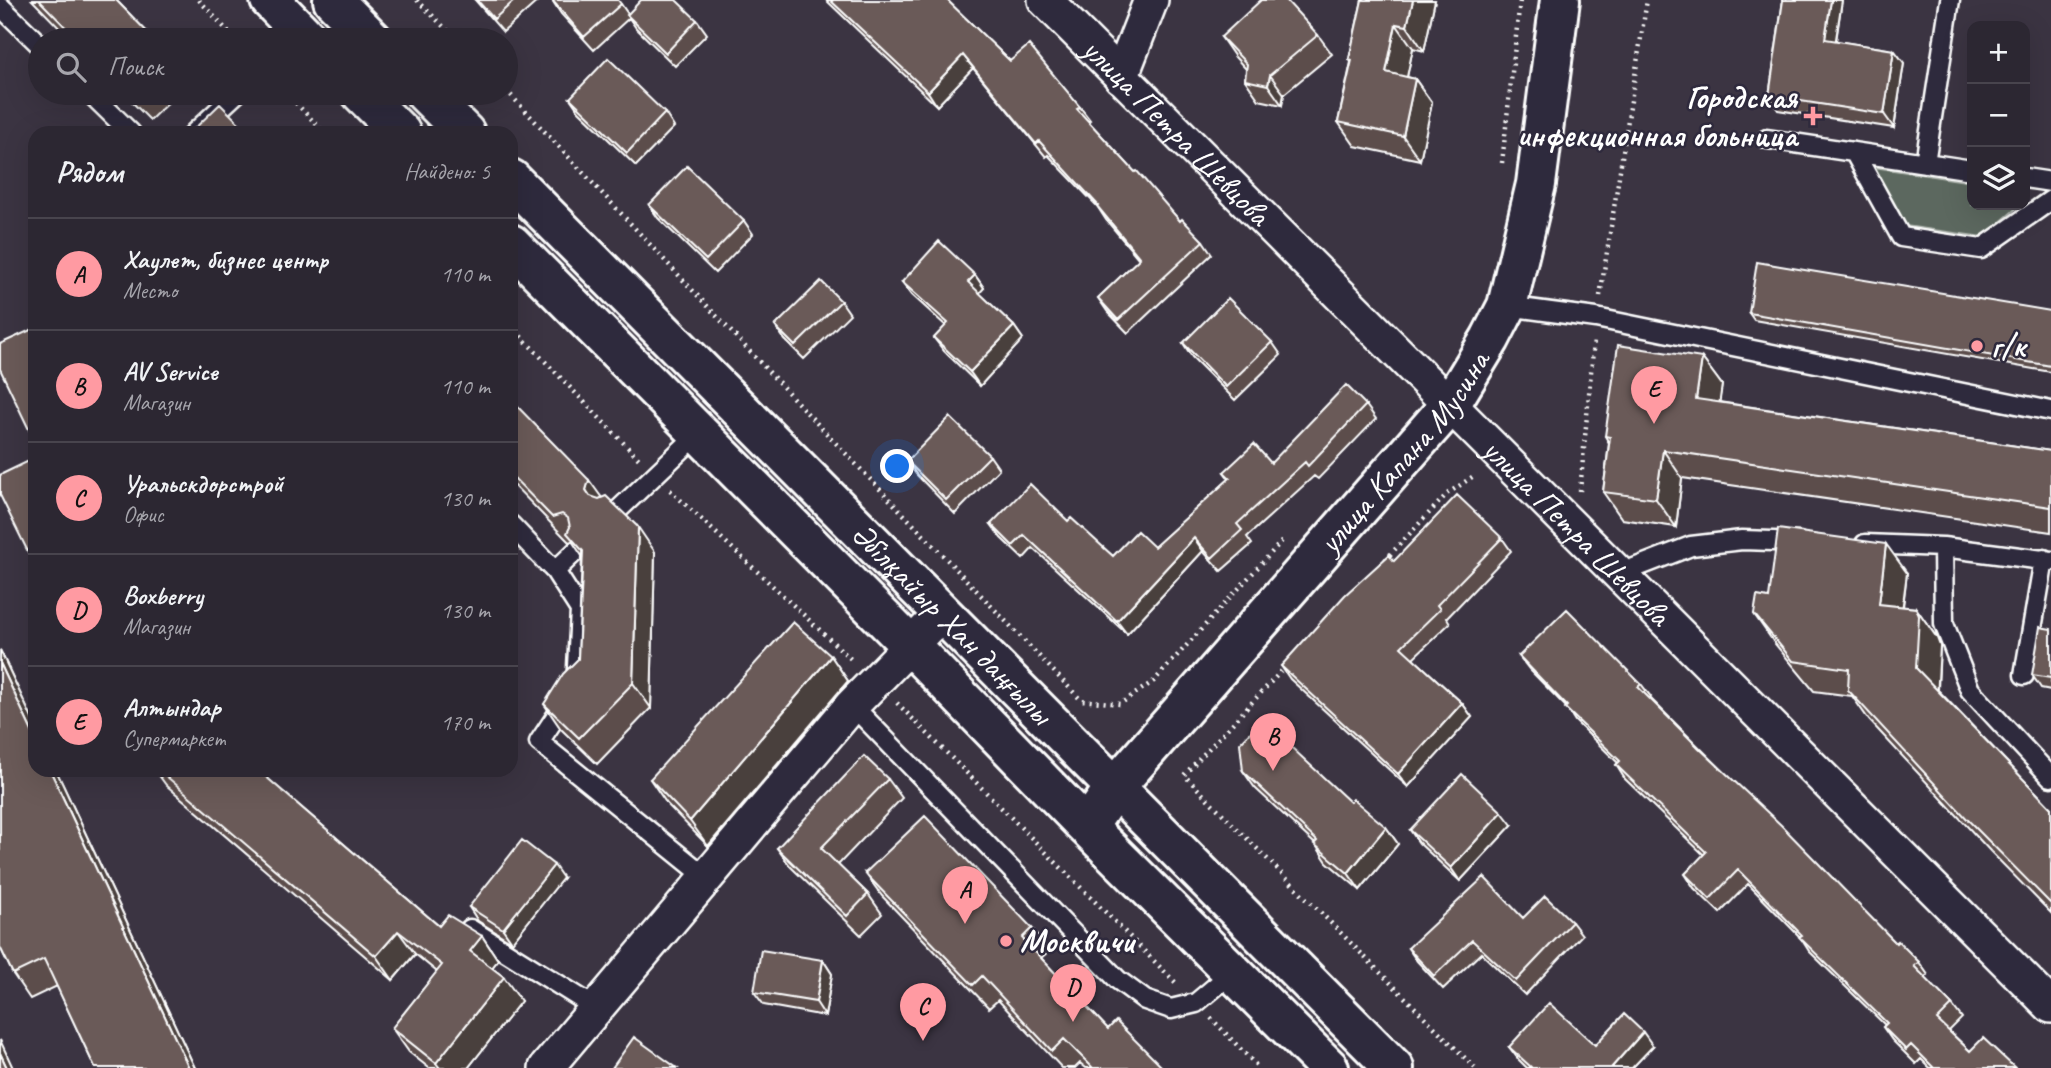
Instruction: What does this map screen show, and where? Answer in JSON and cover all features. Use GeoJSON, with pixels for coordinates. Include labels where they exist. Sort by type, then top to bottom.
{"type":"FeatureCollection","features":[{"type":"Feature","properties":{"kind":"main road"},"geometry":{"type":"LineString","coordinates":[[270,0],[339,28]]}},
{"type":"Feature","properties":{"kind":"main road","name":"улица Капана Мусина"},"geometry":{"type":"LineString","coordinates":[[1088,826],[1114,788],[1450,404],[1490,340],[1507,306],[1536,184],[1560,0]]}},
{"type":"Feature","properties":{"kind":"main road"},"geometry":{"type":"LineString","coordinates":[[373,105],[394,126]]}},
{"type":"Feature","properties":{"kind":"main road"},"geometry":{"type":"LineString","coordinates":[[437,105],[458,126]]}},
{"type":"Feature","properties":{"kind":"main road","name":"Әбілқайыр Хан даңғылы"},"geometry":{"type":"LineString","coordinates":[[518,186],[1394,1068]]}},
{"type":"Feature","properties":{"kind":"main road","name":"Әбілқайыр Хан даңғылы"},"geometry":{"type":"LineString","coordinates":[[518,251],[1329,1068]]}},
{"type":"Feature","properties":{"kind":"street","name":"улица Петра Шевцова"},"geometry":{"type":"LineString","coordinates":[[1045,0],[2051,1006]]}},
{"type":"Feature","properties":{"kind":"street"},"geometry":{"type":"LineString","coordinates":[[1121,77],[1151,0]]}},
{"type":"Feature","properties":{"kind":"street"},"geometry":{"type":"LineString","coordinates":[[546,1068],[852,705],[942,613]]}},
{"type":"Feature","properties":{"kind":"lane"},"geometry":{"type":"LineString","coordinates":[[1925,163],[1950,0]]}},
{"type":"Feature","properties":{"kind":"lane"},"geometry":{"type":"LineString","coordinates":[[0,5],[28,33]]}},
{"type":"Feature","properties":{"kind":"lane"},"geometry":{"type":"LineString","coordinates":[[102,105],[124,126]]}},
{"type":"Feature","properties":{"kind":"lane"},"geometry":{"type":"LineString","coordinates":[[202,126],[224,105]]}},
{"type":"Feature","properties":{"kind":"lane"},"geometry":{"type":"LineString","coordinates":[[1767,139],[1967,169]]}},
{"type":"Feature","properties":{"kind":"lane"},"geometry":{"type":"LineString","coordinates":[[1854,152],[1901,237],[1981,248],[2051,200]]}},
{"type":"Feature","properties":{"kind":"lane"},"geometry":{"type":"LineString","coordinates":[[2030,179],[2051,182]]}},
{"type":"Feature","properties":{"kind":"lane"},"geometry":{"type":"LineString","coordinates":[[1507,306],[1596,318],[2051,411]]}},
{"type":"Feature","properties":{"kind":"lane"},"geometry":{"type":"LineString","coordinates":[[615,513],[699,433]]}},
{"type":"Feature","properties":{"kind":"lane"},"geometry":{"type":"LineString","coordinates":[[518,532],[555,571],[580,610],[576,687],[538,742],[706,877]]}},
{"type":"Feature","properties":{"kind":"lane"},"geometry":{"type":"LineString","coordinates":[[1619,574],[1691,546],[1742,540],[1822,542]]}},
{"type":"Feature","properties":{"kind":"lane"},"geometry":{"type":"LineString","coordinates":[[1849,544],[1943,547],[2047,560],[2025,675]]}},
{"type":"Feature","properties":{"kind":"lane"},"geometry":{"type":"LineString","coordinates":[[1943,547],[1944,624],[1970,690],[2051,777]]}},
{"type":"Feature","properties":{"kind":"lane"},"geometry":{"type":"LineString","coordinates":[[555,571],[577,550]]}},
{"type":"Feature","properties":{"kind":"lane"},"geometry":{"type":"LineString","coordinates":[[852,705],[1118,980],[1145,1000],[1171,1009],[1196,1003],[1233,972]]}},
{"type":"Feature","properties":{"kind":"lane"},"geometry":{"type":"LineString","coordinates":[[470,929],[596,1009]]}},
{"type":"Feature","properties":{"kind":"path"},"geometry":{"type":"LineString","coordinates":[[199,0],[225,28]]}},
{"type":"Feature","properties":{"kind":"path"},"geometry":{"type":"LineString","coordinates":[[417,0],[445,28]]}},
{"type":"Feature","properties":{"kind":"path"},"geometry":{"type":"LineString","coordinates":[[1502,167],[1520,0]]}},
{"type":"Feature","properties":{"kind":"path"},"geometry":{"type":"LineString","coordinates":[[1576,529],[1596,318],[1647,0]]}},
{"type":"Feature","properties":{"kind":"path"},"geometry":{"type":"LineString","coordinates":[[518,103],[808,414],[1081,700],[1120,705],[1154,681],[1287,536]]}},
{"type":"Feature","properties":{"kind":"path"},"geometry":{"type":"LineString","coordinates":[[298,105],[318,126]]}},
{"type":"Feature","properties":{"kind":"path"},"geometry":{"type":"LineString","coordinates":[[1381,564],[1447,494],[1502,457]]}},
{"type":"Feature","properties":{"kind":"path"},"geometry":{"type":"LineString","coordinates":[[1287,665],[1184,775],[1475,1068]]}},
{"type":"Feature","properties":{"kind":"shaded area"},"geometry":{"type":"Polygon","coordinates":[[[1874,167],[1967,181],[1967,210],[2014,210],[1983,237],[1905,226],[1874,167]]]}},
{"type":"Feature","properties":{"kind":"building"},"geometry":{"type":"Polygon","coordinates":[[[39,0],[116,0],[143,28],[66,28],[39,0]]]}},
{"type":"Feature","properties":{"kind":"building"},"geometry":{"type":"Polygon","coordinates":[[[477,0],[515,0],[494,19],[477,0]]]}},
{"type":"Feature","properties":{"kind":"building"},"geometry":{"type":"Polygon","coordinates":[[[552,0],[618,0],[621,4],[584,37],[552,0]]]}},
{"type":"Feature","properties":{"kind":"building"},"geometry":{"type":"Polygon","coordinates":[[[641,0],[676,0],[697,20],[666,53],[627,15],[641,0]]]}},
{"type":"Feature","properties":{"kind":"building"},"geometry":{"type":"Polygon","coordinates":[[[830,0],[947,0],[1010,61],[1029,45],[1080,107],[1077,109],[1135,172],[1137,171],[1180,221],[1182,219],[1203,241],[1118,320],[1098,298],[1140,258],[1098,205],[1039,141],[1036,144],[963,55],[928,92],[830,0]]]}},
{"type":"Feature","properties":{"kind":"building"},"geometry":{"type":"Polygon","coordinates":[[[1261,0],[1286,0],[1318,35],[1270,75],[1268,85],[1245,80],[1247,64],[1221,37],[1261,0]]]}},
{"type":"Feature","properties":{"kind":"building"},"geometry":{"type":"Polygon","coordinates":[[[1362,0],[1413,0],[1407,26],[1396,24],[1386,72],[1415,79],[1403,136],[1338,122],[1362,0]]]}},
{"type":"Feature","properties":{"kind":"building"},"geometry":{"type":"Polygon","coordinates":[[[1783,0],[1831,0],[1825,39],[1894,50],[1884,114],[1769,96],[1783,0]]]}},
{"type":"Feature","properties":{"kind":"building"},"geometry":{"type":"Polygon","coordinates":[[[608,58],[665,113],[627,153],[570,98],[608,58]]]}},
{"type":"Feature","properties":{"kind":"building"},"geometry":{"type":"Polygon","coordinates":[[[221,105],[242,126],[197,126],[221,105]]]}},
{"type":"Feature","properties":{"kind":"building"},"geometry":{"type":"Polygon","coordinates":[[[687,166],[744,221],[706,260],[649,205],[687,166]]]}},
{"type":"Feature","properties":{"kind":"building"},"geometry":{"type":"Polygon","coordinates":[[[939,241],[975,275],[968,282],[1014,326],[970,372],[934,338],[948,323],[902,282],[939,241]]]}},
{"type":"Feature","properties":{"kind":"building","name":"г/к"},"geometry":{"type":"Polygon","coordinates":[[[1757,262],[2051,311],[2051,366],[1749,313],[1757,262]]]}},
{"type":"Feature","properties":{"kind":"building"},"geometry":{"type":"Polygon","coordinates":[[[821,281],[841,301],[795,346],[775,326],[821,281]]]}},
{"type":"Feature","properties":{"kind":"building"},"geometry":{"type":"Polygon","coordinates":[[[1228,298],[1272,342],[1226,387],[1183,343],[1228,298]]]}},
{"type":"Feature","properties":{"kind":"building"},"geometry":{"type":"Polygon","coordinates":[[[28,331],[28,427],[0,369],[0,344],[28,331]]]}},
{"type":"Feature","properties":{"kind":"building"},"geometry":{"type":"Polygon","coordinates":[[[1618,345],[1702,358],[1696,399],[2051,451],[2051,507],[1663,450],[1656,499],[1603,492],[1610,437],[1605,436],[1618,345]]]}},
{"type":"Feature","properties":{"kind":"building"},"geometry":{"type":"Polygon","coordinates":[[[1346,385],[1366,405],[1308,466],[1305,462],[1237,524],[1242,530],[1212,558],[1194,538],[1117,621],[1024,535],[1013,546],[991,524],[1030,484],[1068,521],[1071,518],[1113,556],[1137,531],[1154,547],[1230,478],[1224,472],[1254,444],[1271,463],[1346,385]]]}},
{"type":"Feature","properties":{"kind":"building"},"geometry":{"type":"Polygon","coordinates":[[[518,407],[589,480],[586,490],[590,496],[599,499],[606,496],[638,527],[633,683],[579,738],[544,704],[563,674],[578,659],[583,551],[567,533],[570,527],[568,518],[562,514],[552,517],[518,482],[518,407]]]}},
{"type":"Feature","properties":{"kind":"building"},"geometry":{"type":"Polygon","coordinates":[[[950,417],[990,456],[946,500],[907,461],[950,417]]]}},
{"type":"Feature","properties":{"kind":"building"},"geometry":{"type":"Polygon","coordinates":[[[28,461],[28,552],[0,495],[0,475],[28,461]]]}},
{"type":"Feature","properties":{"kind":"building"},"geometry":{"type":"Polygon","coordinates":[[[1457,495],[1502,538],[1437,605],[1440,609],[1401,647],[1462,703],[1398,774],[1281,666],[1345,595],[1389,555],[1394,561],[1457,495]]]}},
{"type":"Feature","properties":{"kind":"building"},"geometry":{"type":"Polygon","coordinates":[[[1778,529],[1886,544],[1879,604],[1916,608],[1919,616],[1916,668],[2051,808],[2051,904],[1970,822],[1848,690],[1849,669],[1793,661],[1754,614],[1757,596],[1769,598],[1778,529]]]}},
{"type":"Feature","properties":{"kind":"building"},"geometry":{"type":"Polygon","coordinates":[[[1567,609],[1641,684],[1638,687],[1781,825],[1896,943],[1898,941],[1919,962],[1914,966],[1952,1005],[1937,1020],[1970,1051],[1983,1038],[2015,1068],[1934,1068],[1911,1045],[1906,1050],[1883,1027],[1887,1023],[1799,937],[1802,935],[1738,870],[1710,899],[1685,874],[1706,852],[1616,765],[1620,761],[1565,708],[1567,706],[1519,656],[1567,609]]]}},
{"type":"Feature","properties":{"kind":"building"},"geometry":{"type":"Polygon","coordinates":[[[793,622],[831,656],[690,821],[650,779],[793,622]]]}},
{"type":"Feature","properties":{"kind":"building"},"geometry":{"type":"Polygon","coordinates":[[[2040,627],[2051,629],[2051,678],[2032,675],[2040,627]]]}},
{"type":"Feature","properties":{"kind":"building"},"geometry":{"type":"Polygon","coordinates":[[[0,663],[28,723],[28,777],[53,777],[189,1068],[95,1068],[44,959],[13,974],[0,947],[0,663]]]}},
{"type":"Feature","properties":{"kind":"building"},"geometry":{"type":"Polygon","coordinates":[[[1262,720],[1350,802],[1353,799],[1386,827],[1348,873],[1314,844],[1317,841],[1243,771],[1240,743],[1262,720]]]}},
{"type":"Feature","properties":{"kind":"building"},"geometry":{"type":"Polygon","coordinates":[[[864,756],[888,779],[821,848],[868,894],[847,916],[777,848],[864,756]]]}},
{"type":"Feature","properties":{"kind":"building"},"geometry":{"type":"Polygon","coordinates":[[[1462,774],[1502,812],[1451,868],[1410,830],[1462,774]]]}},
{"type":"Feature","properties":{"kind":"building"},"geometry":{"type":"Polygon","coordinates":[[[167,777],[266,777],[439,926],[448,915],[482,936],[470,951],[504,977],[436,1063],[392,1028],[442,965],[398,931],[376,956],[167,777]]]}},
{"type":"Feature","properties":{"kind":"building"},"geometry":{"type":"Polygon","coordinates":[[[925,816],[1032,928],[1022,938],[1108,1029],[1116,1021],[1163,1068],[1093,1068],[1064,1039],[1052,1051],[982,976],[973,985],[865,873],[925,816]]]}},
{"type":"Feature","properties":{"kind":"building"},"geometry":{"type":"Polygon","coordinates":[[[522,840],[554,865],[503,929],[469,907],[522,840]]]}},
{"type":"Feature","properties":{"kind":"building"},"geometry":{"type":"Polygon","coordinates":[[[1484,877],[1523,918],[1545,896],[1572,922],[1516,981],[1472,940],[1434,976],[1408,948],[1484,877]]]}},
{"type":"Feature","properties":{"kind":"building"},"geometry":{"type":"Polygon","coordinates":[[[761,950],[823,960],[816,1002],[754,992],[761,950]]]}},
{"type":"Feature","properties":{"kind":"building"},"geometry":{"type":"Polygon","coordinates":[[[1549,1003],[1595,1045],[1624,1014],[1643,1032],[1611,1068],[1532,1068],[1509,1047],[1549,1003]]]}},
{"type":"Feature","properties":{"kind":"building"},"geometry":{"type":"Polygon","coordinates":[[[634,1037],[677,1068],[612,1068],[634,1037]]]}},
{"type":"Feature","properties":{"kind":"building"},"geometry":{"type":"Polygon","coordinates":[[[0,1053],[7,1068],[0,1068],[0,1053]]]}},
{"type":"Feature","properties":{"kind":"place","name":"Городская инфекционная больница"},"geometry":{"type":"Point","coordinates":[1813,116]}},
{"type":"Feature","properties":{"kind":"place","name":"г/к"},"geometry":{"type":"Point","coordinates":[1977,346]}},
{"type":"Feature","properties":{"kind":"place","name":"Алтындар"},"geometry":{"type":"Point","coordinates":[1654,424]}},
{"type":"Feature","properties":{"kind":"place","name":"AV Service"},"geometry":{"type":"Point","coordinates":[1273,771]}},
{"type":"Feature","properties":{"kind":"place","name":"Хаулет, бизнес центр"},"geometry":{"type":"Point","coordinates":[965,924]}},
{"type":"Feature","properties":{"kind":"place","name":"Москвичи"},"geometry":{"type":"Point","coordinates":[1006,941]}},
{"type":"Feature","properties":{"kind":"place","name":"Boxberry"},"geometry":{"type":"Point","coordinates":[1073,1022]}},
{"type":"Feature","properties":{"kind":"place","name":"Уральскдорстрой"},"geometry":{"type":"Point","coordinates":[923,1041]}}]}
